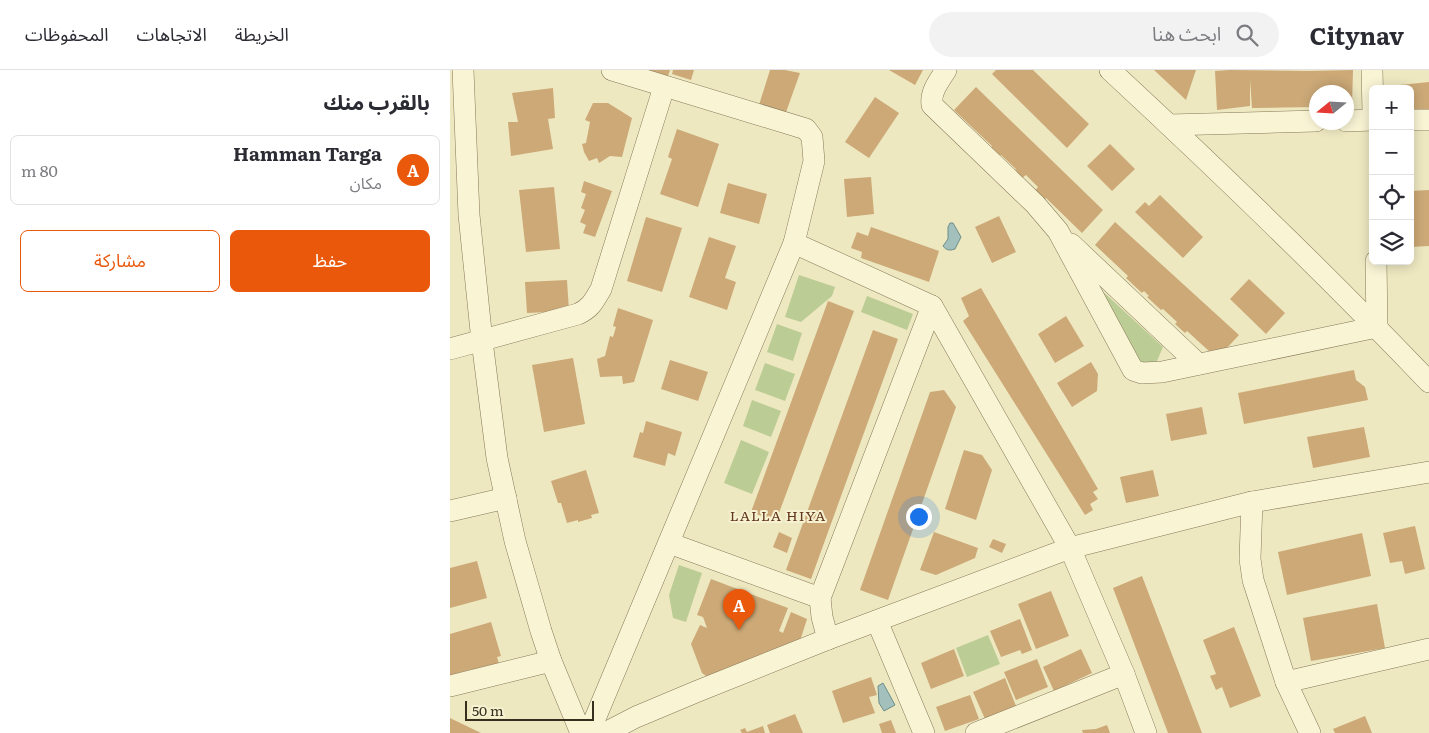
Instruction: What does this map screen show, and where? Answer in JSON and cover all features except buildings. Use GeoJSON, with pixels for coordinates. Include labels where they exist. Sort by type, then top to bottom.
{"type":"FeatureCollection","features":[{"type":"Feature","properties":{"kind":"street"},"geometry":{"type":"LineString","coordinates":[[463,70],[469,215],[482,341],[497,458],[517,548],[541,631],[551,661],[581,733]]}},
{"type":"Feature","properties":{"kind":"street"},"geometry":{"type":"LineString","coordinates":[[589,733],[794,244],[814,160],[812,137],[806,130],[612,70]]}},
{"type":"Feature","properties":{"kind":"street"},"geometry":{"type":"LineString","coordinates":[[946,70],[933,91],[932,105],[1035,204],[1058,231],[1198,364]]}},
{"type":"Feature","properties":{"kind":"street"},"geometry":{"type":"LineString","coordinates":[[1110,70],[1377,327],[1429,382]]}},
{"type":"Feature","properties":{"kind":"street"},"geometry":{"type":"LineString","coordinates":[[1372,70],[1372,85]]}},
{"type":"Feature","properties":{"kind":"street"},"geometry":{"type":"LineString","coordinates":[[450,348],[578,314],[587,310],[594,302],[601,289],[664,86]]}},
{"type":"Feature","properties":{"kind":"street"},"geometry":{"type":"LineString","coordinates":[[1354,121],[1369,120]]}},
{"type":"Feature","properties":{"kind":"street"},"geometry":{"type":"LineString","coordinates":[[1414,120],[1429,120]]}},
{"type":"Feature","properties":{"kind":"street"},"geometry":{"type":"LineString","coordinates":[[1169,125],[1309,121]]}},
{"type":"Feature","properties":{"kind":"street"},"geometry":{"type":"LineString","coordinates":[[1058,231],[1133,370],[1142,373],[1150,374],[1377,327]]}},
{"type":"Feature","properties":{"kind":"street"},"geometry":{"type":"LineString","coordinates":[[794,244],[932,306],[1070,548],[1124,674],[1146,733]]}},
{"type":"Feature","properties":{"kind":"street"},"geometry":{"type":"LineString","coordinates":[[1376,265],[1377,327]]}},
{"type":"Feature","properties":{"kind":"street"},"geometry":{"type":"LineString","coordinates":[[828,639],[822,617],[820,598],[932,306]]}},
{"type":"Feature","properties":{"kind":"street"},"geometry":{"type":"LineString","coordinates":[[605,733],[680,698],[828,639],[1070,548],[1252,502],[1429,472]]}},
{"type":"Feature","properties":{"kind":"street"},"geometry":{"type":"LineString","coordinates":[[450,511],[506,498]]}},
{"type":"Feature","properties":{"kind":"street"},"geometry":{"type":"LineString","coordinates":[[1252,502],[1250,559],[1253,580],[1286,682],[1310,733]]}},
{"type":"Feature","properties":{"kind":"street"},"geometry":{"type":"LineString","coordinates":[[669,544],[820,598]]}},
{"type":"Feature","properties":{"kind":"street"},"geometry":{"type":"LineString","coordinates":[[878,620],[924,733]]}},
{"type":"Feature","properties":{"kind":"street"},"geometry":{"type":"LineString","coordinates":[[1286,682],[1429,649]]}},
{"type":"Feature","properties":{"kind":"street"},"geometry":{"type":"LineString","coordinates":[[450,686],[551,661]]}},
{"type":"Feature","properties":{"kind":"street"},"geometry":{"type":"LineString","coordinates":[[976,733],[1124,674]]}},
{"type":"Feature","properties":{"kind":"green space"},"geometry":{"type":"Polygon","coordinates":[[[1084,274],[1163,347],[1154,368],[1135,367],[1084,274]]]}},
{"type":"Feature","properties":{"kind":"green space"},"geometry":{"type":"Polygon","coordinates":[[[799,275],[835,287],[832,296],[801,322],[785,317],[799,275]]]}},
{"type":"Feature","properties":{"kind":"green space"},"geometry":{"type":"Polygon","coordinates":[[[867,296],[913,314],[907,330],[861,312],[867,296]]]}},
{"type":"Feature","properties":{"kind":"green space"},"geometry":{"type":"Polygon","coordinates":[[[777,324],[802,333],[793,361],[767,352],[777,324]]]}},
{"type":"Feature","properties":{"kind":"green space"},"geometry":{"type":"Polygon","coordinates":[[[765,363],[795,374],[785,401],[755,390],[765,363]]]}},
{"type":"Feature","properties":{"kind":"green space"},"geometry":{"type":"Polygon","coordinates":[[[752,400],[781,411],[771,437],[743,426],[752,400]]]}},
{"type":"Feature","properties":{"kind":"green space"},"geometry":{"type":"Polygon","coordinates":[[[741,440],[769,452],[752,494],[724,483],[741,440]]]}},
{"type":"Feature","properties":{"kind":"green space"},"geometry":{"type":"Polygon","coordinates":[[[679,565],[702,573],[686,622],[673,618],[669,595],[679,565]]]}},
{"type":"Feature","properties":{"kind":"green space"},"geometry":{"type":"Polygon","coordinates":[[[988,635],[1000,664],[967,677],[956,648],[988,635]]]}},
{"type":"Feature","properties":{"kind":"water"},"geometry":{"type":"Polygon","coordinates":[[[950,223],[953,223],[961,237],[955,249],[949,250],[943,246],[948,239],[950,223]]]}},
{"type":"Feature","properties":{"kind":"water"},"geometry":{"type":"Polygon","coordinates":[[[883,683],[895,705],[884,711],[879,703],[878,686],[883,683]]]}},
{"type":"Feature","properties":{"kind":"place","name":"Hamman Targa"},"geometry":{"type":"Point","coordinates":[739,630]}},
{"type":"Feature","properties":{"kind":"district","name":"LALLA HIYA"},"geometry":{"type":"Point","coordinates":[778,516]}}]}
